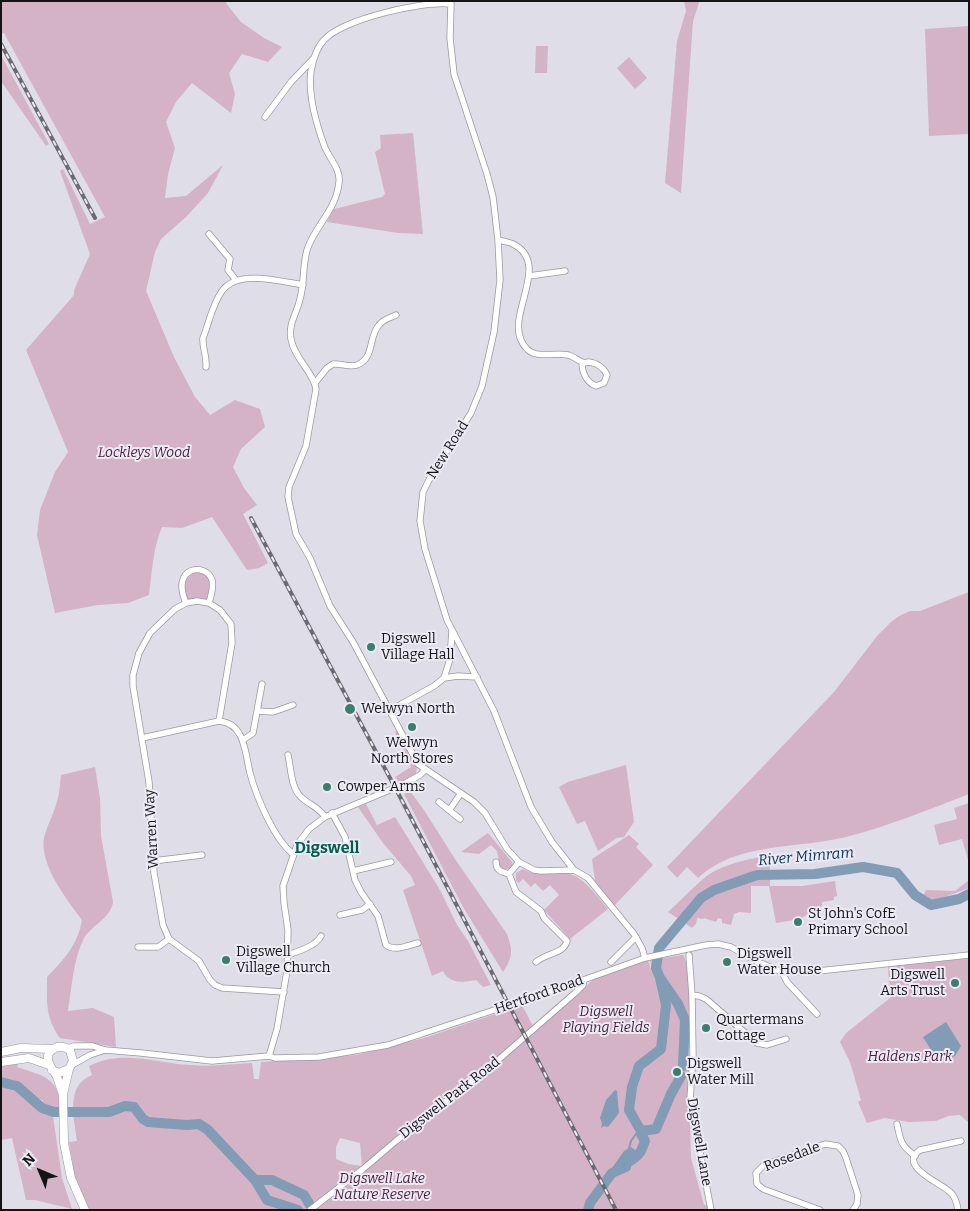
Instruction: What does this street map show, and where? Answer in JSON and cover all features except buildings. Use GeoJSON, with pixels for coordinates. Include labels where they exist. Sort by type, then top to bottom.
{"type":"FeatureCollection","features":[{"type":"Feature","properties":{"kind":"main road"},"geometry":{"type":"LineString","coordinates":[[1,1052],[22,1048],[53,1049],[60,1047],[67,1048],[72,1054],[71,1067],[63,1098],[64,1143],[71,1178],[84,1210]]}},
{"type":"Feature","properties":{"kind":"main road"},"geometry":{"type":"LineString","coordinates":[[53,1049],[49,1054],[50,1067],[63,1098]]}},
{"type":"Feature","properties":{"kind":"main road"},"geometry":{"type":"LineString","coordinates":[[1,1062],[29,1058],[63,1072],[71,1067]]}},
{"type":"Feature","properties":{"kind":"street"},"geometry":{"type":"LineString","coordinates":[[453,3],[419,2],[392,7],[359,18],[330,34],[319,46],[314,58],[310,80],[312,106],[324,145],[339,174],[340,181],[334,202],[308,247],[300,300],[292,322],[290,339],[297,356],[315,383],[316,397],[306,446],[289,487],[288,503],[296,534],[310,558],[330,606],[353,642],[418,764],[474,802],[485,813],[502,843],[519,862],[534,870],[574,870]]}},
{"type":"Feature","properties":{"kind":"street","name":"New Road"},"geometry":{"type":"LineString","coordinates":[[453,3],[450,36],[454,74],[493,197],[500,280],[498,308],[482,386],[471,413],[423,492],[420,510],[422,536],[447,620],[494,711],[531,807],[552,842],[574,870],[591,881],[636,937],[642,948],[644,958]]}},
{"type":"Feature","properties":{"kind":"street"},"geometry":{"type":"LineString","coordinates":[[265,117],[291,82],[314,58]]}},
{"type":"Feature","properties":{"kind":"street"},"geometry":{"type":"LineString","coordinates":[[209,234],[230,259],[228,270],[236,280]]}},
{"type":"Feature","properties":{"kind":"street"},"geometry":{"type":"LineString","coordinates":[[498,240],[513,244],[526,257],[529,265],[529,276],[518,331],[522,344],[535,354],[546,356],[569,355],[582,362],[592,363],[603,369],[607,375],[604,383],[596,386],[589,382],[583,370],[582,362]]}},
{"type":"Feature","properties":{"kind":"street"},"geometry":{"type":"LineString","coordinates":[[529,276],[565,271]]}},
{"type":"Feature","properties":{"kind":"street"},"geometry":{"type":"LineString","coordinates":[[206,367],[206,356],[202,338],[222,290],[236,280],[247,278],[303,285]]}},
{"type":"Feature","properties":{"kind":"street"},"geometry":{"type":"LineString","coordinates":[[315,383],[327,368],[333,364],[350,366],[360,363],[366,358],[371,350],[378,326],[384,320],[396,315]]}},
{"type":"Feature","properties":{"kind":"street"},"geometry":{"type":"LineString","coordinates":[[209,603],[212,579],[206,572],[196,569],[187,573],[181,582],[182,593],[186,603],[198,601],[209,603],[220,610],[228,618],[233,636],[219,721]]}},
{"type":"Feature","properties":{"kind":"street","name":"Warren Way"},"geometry":{"type":"LineString","coordinates":[[169,939],[161,916],[153,861],[149,782],[133,686],[133,675],[139,653],[156,626],[175,609],[186,603]]}},
{"type":"Feature","properties":{"kind":"street"},"geometry":{"type":"LineString","coordinates":[[389,711],[434,686],[444,678],[449,668],[452,629]]}},
{"type":"Feature","properties":{"kind":"street"},"geometry":{"type":"LineString","coordinates":[[444,678],[458,676],[477,677]]}},
{"type":"Feature","properties":{"kind":"street"},"geometry":{"type":"LineString","coordinates":[[242,740],[254,733],[262,684]]}},
{"type":"Feature","properties":{"kind":"street"},"geometry":{"type":"LineString","coordinates":[[258,711],[273,712],[293,705]]}},
{"type":"Feature","properties":{"kind":"street"},"geometry":{"type":"LineString","coordinates":[[142,738],[219,721],[233,727],[239,733],[242,740],[250,772],[270,823],[284,845],[293,854]]}},
{"type":"Feature","properties":{"kind":"street"},"geometry":{"type":"LineString","coordinates":[[288,755],[297,793],[306,801],[319,808],[325,817]]}},
{"type":"Feature","properties":{"kind":"street"},"geometry":{"type":"LineString","coordinates":[[269,1056],[277,1029],[284,992],[288,955],[288,930],[283,886],[293,854],[305,833],[325,817],[404,784],[425,770]]}},
{"type":"Feature","properties":{"kind":"street"},"geometry":{"type":"LineString","coordinates":[[450,809],[461,793]]}},
{"type":"Feature","properties":{"kind":"street"},"geometry":{"type":"LineString","coordinates":[[439,802],[460,819]]}},
{"type":"Feature","properties":{"kind":"street"},"geometry":{"type":"LineString","coordinates":[[332,813],[345,837],[355,880],[378,916],[384,931],[385,943],[396,948],[418,943]]}},
{"type":"Feature","properties":{"kind":"street"},"geometry":{"type":"LineString","coordinates":[[153,861],[202,855]]}},
{"type":"Feature","properties":{"kind":"street"},"geometry":{"type":"LineString","coordinates":[[353,870],[391,862]]}},
{"type":"Feature","properties":{"kind":"street"},"geometry":{"type":"LineString","coordinates":[[496,862],[496,866],[500,871],[509,874]]}},
{"type":"Feature","properties":{"kind":"street"},"geometry":{"type":"LineString","coordinates":[[509,874],[519,862]]}},
{"type":"Feature","properties":{"kind":"street"},"geometry":{"type":"LineString","coordinates":[[509,874],[516,892],[541,911],[544,918],[567,941],[562,949],[542,957],[536,962]]}},
{"type":"Feature","properties":{"kind":"street"},"geometry":{"type":"LineString","coordinates":[[340,915],[362,910],[370,904]]}},
{"type":"Feature","properties":{"kind":"street"},"geometry":{"type":"LineString","coordinates":[[288,955],[313,944],[321,936]]}},
{"type":"Feature","properties":{"kind":"street"},"geometry":{"type":"LineString","coordinates":[[612,962],[636,937]]}},
{"type":"Feature","properties":{"kind":"street"},"geometry":{"type":"LineString","coordinates":[[138,947],[158,947],[169,939],[199,961],[210,980],[222,988],[284,992]]}},
{"type":"Feature","properties":{"kind":"street","name":"Hertford Road"},"geometry":{"type":"LineString","coordinates":[[67,1048],[93,1046],[105,1050],[212,1061],[269,1056],[275,1058],[319,1056],[388,1045],[584,980],[644,958],[667,955],[706,945],[718,944],[731,947],[758,962],[782,972],[824,970],[969,955]]}},
{"type":"Feature","properties":{"kind":"street","name":"Digswell Lane"},"geometry":{"type":"LineString","coordinates":[[688,955],[692,995],[693,1074],[690,1100],[710,1210]]}},
{"type":"Feature","properties":{"kind":"street"},"geometry":{"type":"LineString","coordinates":[[782,972],[787,982],[817,1014]]}},
{"type":"Feature","properties":{"kind":"street","name":"Digswell Park Road"},"geometry":{"type":"LineString","coordinates":[[310,1210],[497,1061],[584,985],[584,980]]}},
{"type":"Feature","properties":{"kind":"street"},"geometry":{"type":"LineString","coordinates":[[692,995],[706,999],[757,1042],[768,1045],[786,1039]]}},
{"type":"Feature","properties":{"kind":"street","name":"Hertford Road"},"geometry":{"type":"LineString","coordinates":[[71,1067],[90,1055],[105,1050]]}},
{"type":"Feature","properties":{"kind":"street"},"geometry":{"type":"LineString","coordinates":[[897,1124],[902,1144],[906,1150],[915,1156]]}},
{"type":"Feature","properties":{"kind":"street"},"geometry":{"type":"LineString","coordinates":[[958,1210],[957,1203],[950,1192],[921,1173],[916,1167],[915,1156],[920,1150],[961,1141]]}},
{"type":"Feature","properties":{"kind":"street","name":"Rosedale"},"geometry":{"type":"LineString","coordinates":[[820,1210],[764,1189],[757,1184],[756,1172],[764,1165],[824,1144],[835,1145],[843,1151],[857,1189],[858,1199],[853,1210]]}},
{"type":"Feature","properties":{"kind":"green space","name":"Lockleys Wood"},"geometry":{"type":"Polygon","coordinates":[[[1,1],[227,1],[226,3],[241,22],[264,38],[282,47],[268,62],[242,54],[229,73],[235,94],[231,113],[192,83],[176,102],[166,122],[175,148],[168,174],[165,198],[186,196],[223,165],[208,193],[186,217],[161,239],[155,252],[146,291],[174,357],[195,397],[210,415],[235,400],[260,409],[265,427],[241,449],[233,467],[244,488],[257,505],[243,514],[268,563],[259,568],[247,570],[212,517],[182,528],[162,527],[155,552],[149,595],[128,603],[98,605],[55,613],[37,535],[40,510],[55,472],[68,452],[26,350],[74,295],[74,290],[90,254],[60,171],[63,169],[90,224],[105,217],[4,33],[1,34],[1,1]]]}},
{"type":"Feature","properties":{"kind":"green space"},"geometry":{"type":"Polygon","coordinates":[[[684,1],[698,1],[699,3],[693,21],[681,193],[665,183],[677,41],[686,11],[684,1]]]}},
{"type":"Feature","properties":{"kind":"green space"},"geometry":{"type":"Polygon","coordinates":[[[969,26],[969,134],[929,136],[925,29],[969,26]]]}},
{"type":"Feature","properties":{"kind":"green space"},"geometry":{"type":"Polygon","coordinates":[[[536,46],[548,46],[547,73],[535,73],[536,46]]]}},
{"type":"Feature","properties":{"kind":"green space"},"geometry":{"type":"Polygon","coordinates":[[[1,55],[49,144],[46,146],[1,81],[1,55]]]}},
{"type":"Feature","properties":{"kind":"green space"},"geometry":{"type":"Polygon","coordinates":[[[629,57],[647,78],[635,89],[617,68],[629,57]]]}},
{"type":"Feature","properties":{"kind":"green space"},"geometry":{"type":"Polygon","coordinates":[[[413,133],[423,234],[398,233],[327,222],[334,209],[382,197],[385,194],[375,152],[381,148],[380,135],[413,133]]]}},
{"type":"Feature","properties":{"kind":"green space"},"geometry":{"type":"Polygon","coordinates":[[[192,572],[202,573],[211,584],[207,599],[187,599],[184,592],[185,578],[192,572]]]}},
{"type":"Feature","properties":{"kind":"green space"},"geometry":{"type":"Polygon","coordinates":[[[969,592],[969,794],[862,833],[827,841],[749,852],[713,866],[698,878],[687,867],[677,878],[667,867],[834,692],[877,636],[891,622],[910,611],[920,611],[969,592]]]}},
{"type":"Feature","properties":{"kind":"green space"},"geometry":{"type":"Polygon","coordinates":[[[397,731],[417,767],[416,774],[399,783],[395,777],[411,767],[395,732],[397,731]]]}},
{"type":"Feature","properties":{"kind":"green space"},"geometry":{"type":"Polygon","coordinates":[[[626,765],[634,822],[624,837],[617,838],[598,851],[585,821],[577,824],[559,787],[568,782],[626,765]]]}},
{"type":"Feature","properties":{"kind":"green space"},"geometry":{"type":"Polygon","coordinates":[[[95,767],[100,798],[101,836],[113,902],[109,913],[87,933],[80,946],[73,973],[68,1011],[93,1008],[114,1017],[116,1047],[60,1038],[49,1016],[47,1002],[47,977],[74,944],[82,920],[62,892],[50,870],[46,859],[44,838],[58,798],[61,775],[95,767]]]}},
{"type":"Feature","properties":{"kind":"green space"},"geometry":{"type":"Polygon","coordinates":[[[410,791],[507,934],[511,954],[503,972],[463,907],[404,794],[410,791]]]}},
{"type":"Feature","properties":{"kind":"green space"},"geometry":{"type":"Polygon","coordinates":[[[969,803],[969,863],[962,839],[939,845],[934,825],[957,819],[954,808],[969,803]]]}},
{"type":"Feature","properties":{"kind":"green space"},"geometry":{"type":"Polygon","coordinates":[[[366,804],[377,825],[395,817],[440,890],[457,925],[468,941],[491,985],[483,987],[476,980],[453,981],[443,971],[432,976],[403,890],[415,885],[411,876],[383,843],[358,807],[366,804]]]}},
{"type":"Feature","properties":{"kind":"green space"},"geometry":{"type":"Polygon","coordinates":[[[488,833],[512,862],[513,865],[510,869],[500,867],[497,851],[491,845],[479,854],[461,852],[488,833]]]}},
{"type":"Feature","properties":{"kind":"green space"},"geometry":{"type":"Polygon","coordinates":[[[629,835],[639,844],[636,847],[653,865],[614,906],[595,881],[592,859],[629,835]]]}},
{"type":"Feature","properties":{"kind":"green space"},"geometry":{"type":"Polygon","coordinates":[[[770,855],[770,886],[802,886],[835,881],[837,896],[834,897],[834,900],[822,902],[822,906],[800,919],[776,923],[769,886],[751,886],[751,913],[739,912],[734,914],[731,925],[722,923],[722,919],[718,918],[716,922],[697,918],[696,924],[692,928],[668,912],[708,875],[722,867],[770,855]]]}},
{"type":"Feature","properties":{"kind":"green space"},"geometry":{"type":"Polygon","coordinates":[[[523,869],[542,874],[564,873],[575,876],[590,888],[608,909],[570,939],[544,910],[559,895],[550,885],[543,891],[535,883],[531,887],[523,879],[519,883],[516,881],[516,873],[523,869]]]}},
{"type":"Feature","properties":{"kind":"green space"},"geometry":{"type":"Polygon","coordinates":[[[969,880],[969,888],[931,902],[923,896],[926,890],[955,891],[969,880]]]}},
{"type":"Feature","properties":{"kind":"green space"},"geometry":{"type":"Polygon","coordinates":[[[683,955],[687,963],[690,996],[688,1045],[691,1158],[704,1205],[707,1205],[709,1210],[313,1210],[379,1160],[400,1141],[516,1049],[595,978],[648,960],[652,972],[650,960],[683,955]]]}},
{"type":"Feature","properties":{"kind":"green space","name":"Haldens Park"},"geometry":{"type":"Polygon","coordinates":[[[969,958],[969,1123],[960,1115],[948,1116],[936,1121],[909,1122],[885,1118],[867,1123],[858,1102],[861,1100],[850,1062],[840,1042],[846,1033],[890,998],[888,967],[969,958]]]}},
{"type":"Feature","properties":{"kind":"green space"},"geometry":{"type":"Polygon","coordinates":[[[522,1005],[533,1026],[486,1067],[404,1131],[347,1180],[303,1210],[89,1210],[75,1179],[69,1142],[77,1141],[73,1103],[78,1087],[83,1080],[92,1075],[89,1066],[114,1058],[139,1058],[199,1066],[252,1063],[254,1079],[259,1079],[261,1062],[356,1055],[424,1038],[522,1005]],[[340,1138],[336,1147],[336,1159],[348,1164],[362,1166],[360,1143],[340,1138]]]}},
{"type":"Feature","properties":{"kind":"green space"},"geometry":{"type":"Polygon","coordinates":[[[20,1061],[17,1067],[42,1076],[53,1084],[57,1091],[60,1110],[53,1111],[45,1107],[42,1100],[32,1097],[22,1085],[15,1081],[11,1079],[1,1080],[1,1064],[20,1061]]]}},
{"type":"Feature","properties":{"kind":"green space"},"geometry":{"type":"Polygon","coordinates":[[[1,1083],[13,1086],[37,1108],[53,1116],[62,1178],[72,1209],[35,1200],[26,1200],[12,1138],[1,1140],[1,1083]]]}},
{"type":"Feature","properties":{"kind":"water"},"geometry":{"type":"Polygon","coordinates":[[[946,1022],[961,1046],[955,1056],[941,1061],[923,1037],[946,1022]]]}},
{"type":"Feature","properties":{"kind":"water"},"geometry":{"type":"Polygon","coordinates":[[[615,1090],[617,1091],[619,1113],[608,1127],[604,1126],[601,1128],[600,1118],[606,1100],[615,1090]]]}},
{"type":"Feature","properties":{"kind":"water"},"geometry":{"type":"Polygon","coordinates":[[[645,1141],[646,1147],[643,1157],[617,1174],[612,1168],[624,1151],[631,1147],[635,1150],[645,1141]]]}},
{"type":"Feature","properties":{"kind":"waterway","name":"River Mimram"},"geometry":{"type":"LineString","coordinates":[[641,1151],[645,1141],[629,1110],[632,1087],[639,1066],[661,1049],[666,1005],[656,968],[659,948],[701,898],[714,890],[757,875],[815,874],[863,867],[897,873],[915,895],[931,905],[959,899],[969,894]]}},
{"type":"Feature","properties":{"kind":"waterway","name":"River Mimram"},"geometry":{"type":"LineString","coordinates":[[661,979],[678,1004],[685,1020],[683,1066]]}},
{"type":"Feature","properties":{"kind":"waterway","name":"River Mimram"},"geometry":{"type":"LineString","coordinates":[[641,1131],[656,1129],[681,1076]]}},
{"type":"Feature","properties":{"kind":"waterway","name":"River Mimram"},"geometry":{"type":"LineString","coordinates":[[1,1082],[17,1086],[42,1108],[54,1112],[109,1112],[125,1106],[134,1107],[143,1119],[148,1122],[199,1124],[208,1130],[255,1180],[272,1180],[304,1195],[313,1210]]}},
{"type":"Feature","properties":{"kind":"waterway"},"geometry":{"type":"LineString","coordinates":[[629,1148],[631,1141],[638,1131],[641,1131]]}},
{"type":"Feature","properties":{"kind":"waterway","name":"River Mimram"},"geometry":{"type":"LineString","coordinates":[[588,1210],[590,1203],[612,1173],[626,1167]]}},
{"type":"Feature","properties":{"kind":"waterway"},"geometry":{"type":"LineString","coordinates":[[255,1180],[267,1200],[298,1210]]}},
{"type":"Feature","properties":{"kind":"railway"},"geometry":{"type":"LineString","coordinates":[[1,44],[95,218]]}},
{"type":"Feature","properties":{"kind":"railway"},"geometry":{"type":"LineString","coordinates":[[251,518],[398,793],[616,1210]]}},
{"type":"Feature","properties":{"kind":"place","name":"Digswell Village Hall"},"geometry":{"type":"Point","coordinates":[371,647]}},
{"type":"Feature","properties":{"kind":"place","name":"Welwyn North"},"geometry":{"type":"Point","coordinates":[350,709]}},
{"type":"Feature","properties":{"kind":"place","name":"Welwyn North Stores"},"geometry":{"type":"Point","coordinates":[412,727]}},
{"type":"Feature","properties":{"kind":"place","name":"Cowper Arms"},"geometry":{"type":"Point","coordinates":[327,787]}},
{"type":"Feature","properties":{"kind":"place","name":"St John's CofE Primary School"},"geometry":{"type":"Point","coordinates":[798,922]}},
{"type":"Feature","properties":{"kind":"place","name":"Digswell Village Church"},"geometry":{"type":"Point","coordinates":[226,960]}},
{"type":"Feature","properties":{"kind":"place","name":"Digswell Water House"},"geometry":{"type":"Point","coordinates":[727,962]}},
{"type":"Feature","properties":{"kind":"place","name":"Digswell Arts Trust"},"geometry":{"type":"Point","coordinates":[955,983]}},
{"type":"Feature","properties":{"kind":"place","name":"Quartermans Cottage"},"geometry":{"type":"Point","coordinates":[706,1028]}},
{"type":"Feature","properties":{"kind":"place","name":"Digswell Water Mill"},"geometry":{"type":"Point","coordinates":[677,1072]}},
{"type":"Feature","properties":{"kind":"district","name":"Digswell"},"geometry":{"type":"Point","coordinates":[327,849]}},
{"type":"Feature","properties":{"kind":"park label","name":"Digswell Playing Fields"},"geometry":{"type":"Point","coordinates":[606,1020]}},
{"type":"Feature","properties":{"kind":"park label","name":"Digswell Lake Nature Reserve"},"geometry":{"type":"Point","coordinates":[382,1188]}}]}
